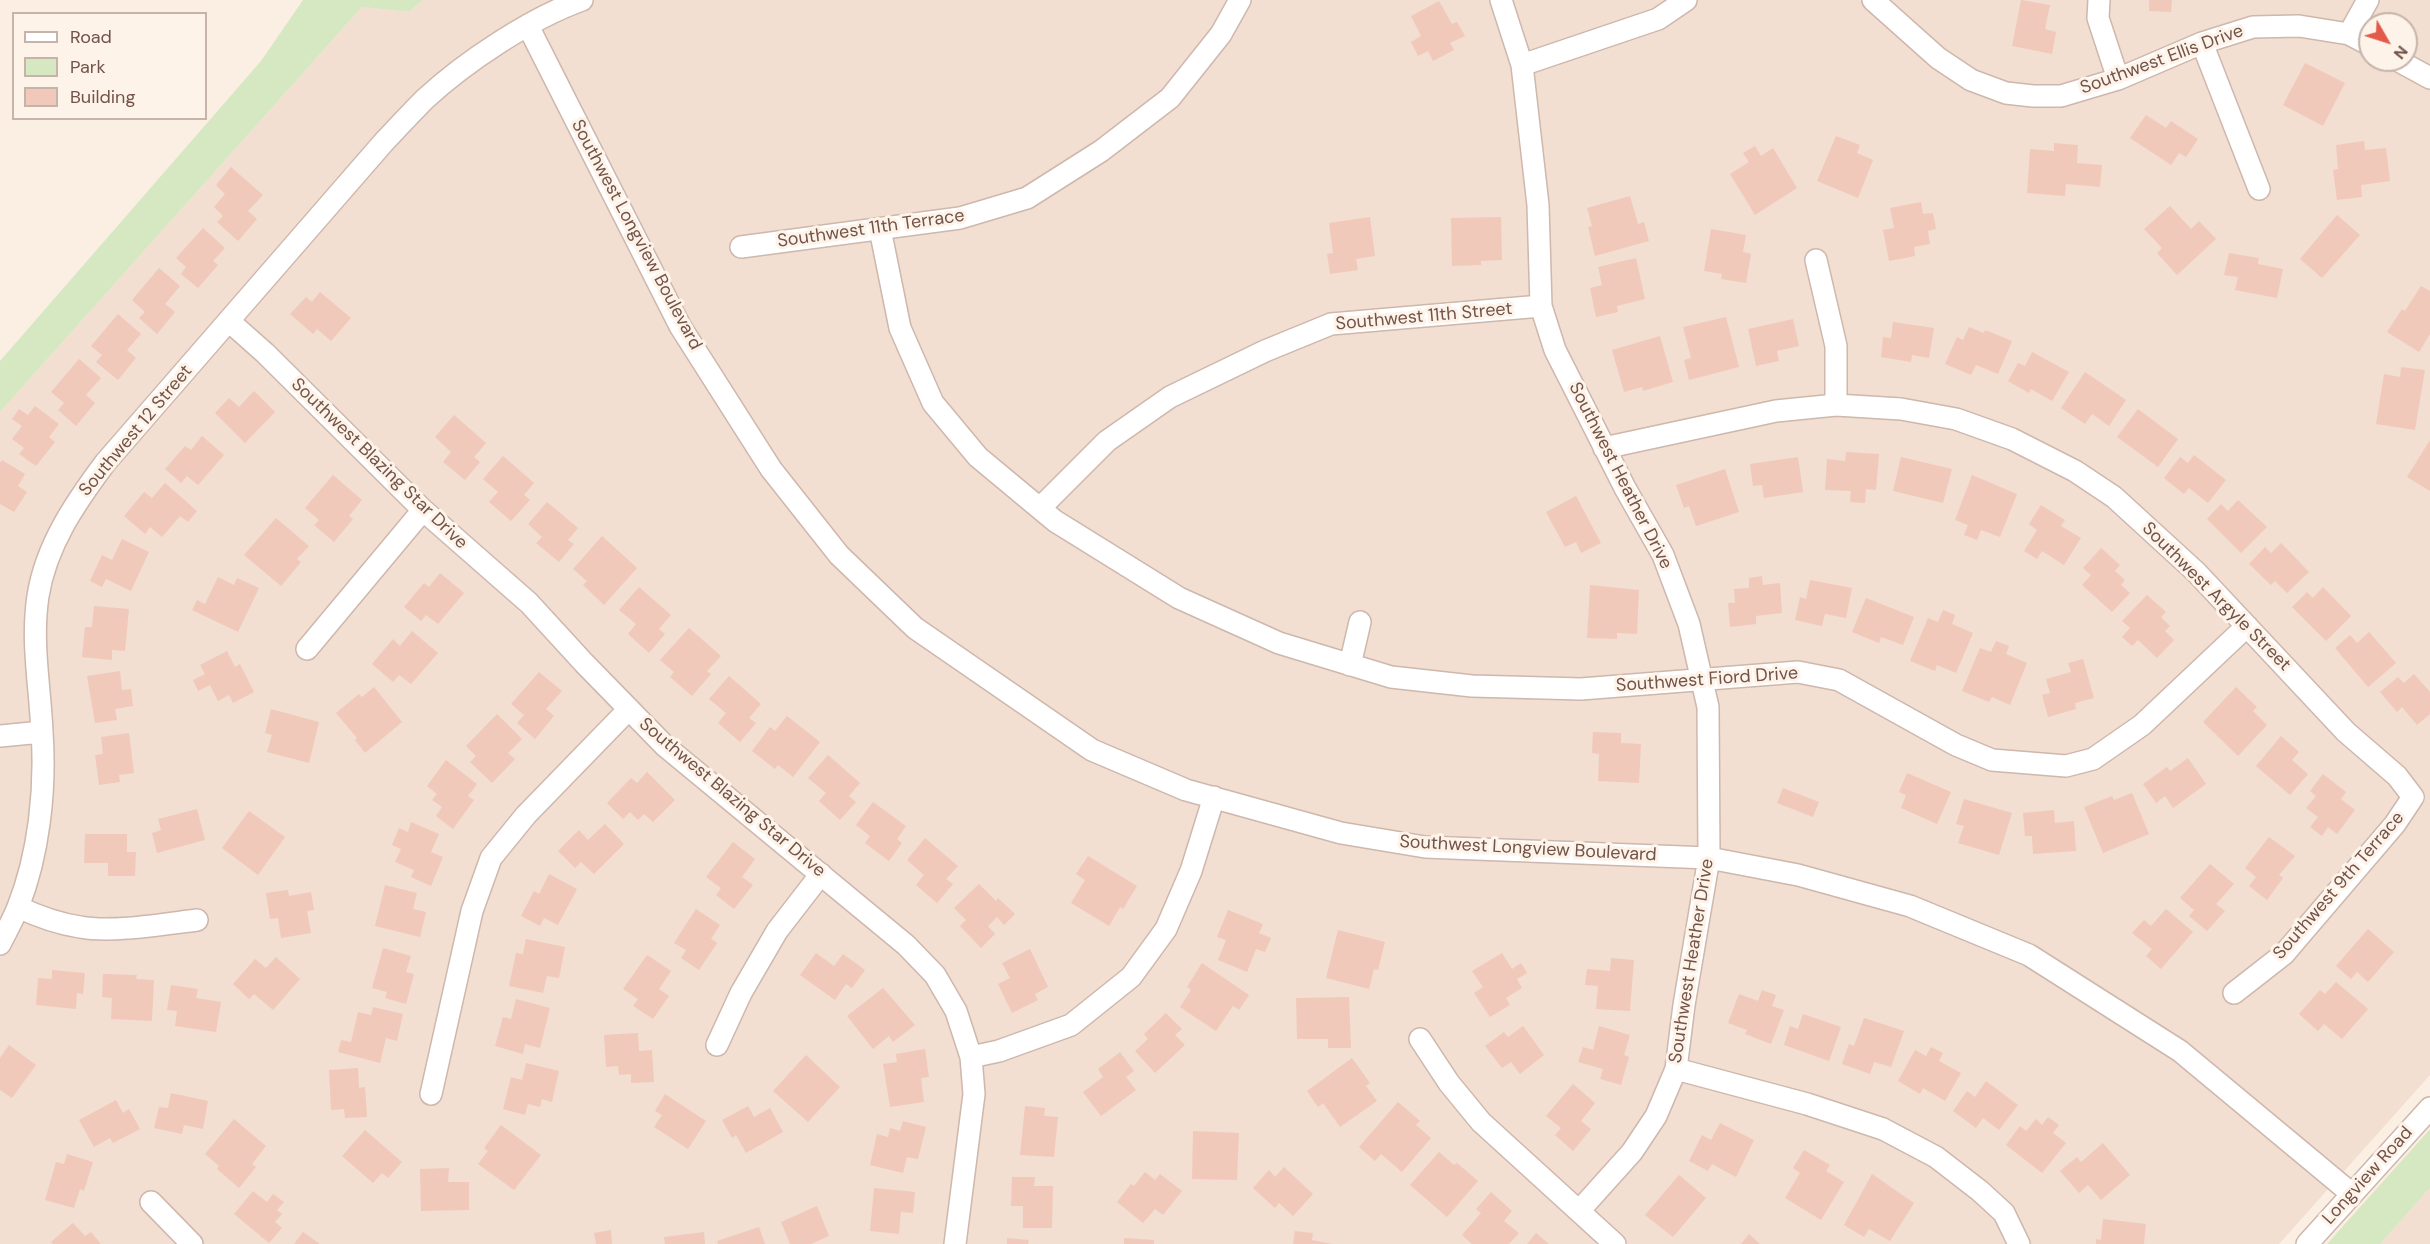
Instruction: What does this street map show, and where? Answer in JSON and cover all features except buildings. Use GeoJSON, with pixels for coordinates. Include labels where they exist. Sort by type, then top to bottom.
{"type":"FeatureCollection","features":[{"type":"Feature","properties":{"kind":"street","name":"Southwest 12 Street"},"geometry":{"type":"LineString","coordinates":[[0,944],[18,907],[33,852],[42,796],[42,732],[34,639],[39,593],[54,545],[74,504],[105,463],[230,322],[383,143],[426,98],[492,47],[556,9],[582,0]]}},
{"type":"Feature","properties":{"kind":"street","name":"Southwest 11th Terrace"},"geometry":{"type":"LineString","coordinates":[[741,247],[960,218],[1027,198],[1101,151],[1170,98],[1221,34],[1240,0]]}},
{"type":"Feature","properties":{"kind":"street","name":"Southwest Heather Drive"},"geometry":{"type":"LineString","coordinates":[[1501,0],[1522,65],[1538,205],[1541,306],[1555,350],[1604,448],[1663,555],[1689,624],[1708,707],[1709,858],[1684,1005],[1676,1069],[1656,1116],[1632,1152],[1579,1211]]}},
{"type":"Feature","properties":{"kind":"street"},"geometry":{"type":"LineString","coordinates":[[1522,65],[1658,19],[1686,0]]}},
{"type":"Feature","properties":{"kind":"street","name":"Southwest Ellis Drive"},"geometry":{"type":"LineString","coordinates":[[1873,0],[1938,58],[1971,80],[2006,93],[2061,96],[2118,79],[2202,44],[2253,27],[2299,26],[2349,34],[2358,39]]}},
{"type":"Feature","properties":{"kind":"street"},"geometry":{"type":"LineString","coordinates":[[2099,0],[2098,18],[2118,79]]}},
{"type":"Feature","properties":{"kind":"street"},"geometry":{"type":"LineString","coordinates":[[2349,34],[2368,0]]}},
{"type":"Feature","properties":{"kind":"street","name":"Southwest Longview Boulevard"},"geometry":{"type":"LineString","coordinates":[[528,26],[680,326],[771,469],[839,555],[915,628],[1092,750],[1186,790],[1341,833],[1425,848],[1709,858],[1798,875],[1910,906],[2029,955],[2180,1051],[2352,1194]]}},
{"type":"Feature","properties":{"kind":"street"},"geometry":{"type":"LineString","coordinates":[[2202,44],[2259,189]]}},
{"type":"Feature","properties":{"kind":"street","name":"Southwest Fiord Drive"},"geometry":{"type":"LineString","coordinates":[[880,228],[900,328],[933,403],[978,457],[1055,521],[1179,598],[1279,643],[1391,677],[1472,686],[1581,688],[1702,681],[1798,672],[1839,680],[1956,745],[1992,759],[2066,766],[2093,759],[2142,725],[2247,626]]}},
{"type":"Feature","properties":{"kind":"street"},"geometry":{"type":"LineString","coordinates":[[1816,260],[1836,346],[1836,405]]}},
{"type":"Feature","properties":{"kind":"street","name":"Southwest 11th Street"},"geometry":{"type":"LineString","coordinates":[[1040,508],[1107,441],[1170,397],[1265,351],[1331,324],[1541,306]]}},
{"type":"Feature","properties":{"kind":"street","name":"Southwest Blazing Star Drive"},"geometry":{"type":"LineString","coordinates":[[230,322],[265,353],[423,510],[530,603],[665,746],[906,945],[935,975],[956,1011],[971,1057],[974,1094],[955,1244]]}},
{"type":"Feature","properties":{"kind":"street","name":"Southwest Argyle Street"},"geometry":{"type":"LineString","coordinates":[[1604,448],[1776,411],[1836,405],[1901,409],[1956,418],[2012,439],[2074,471],[2114,497],[2196,572],[2346,732],[2397,776],[2413,798]]}},
{"type":"Feature","properties":{"kind":"street"},"geometry":{"type":"LineString","coordinates":[[307,649],[423,510]]}},
{"type":"Feature","properties":{"kind":"street"},"geometry":{"type":"LineString","coordinates":[[1350,665],[1360,622]]}},
{"type":"Feature","properties":{"kind":"street"},"geometry":{"type":"LineString","coordinates":[[431,1094],[472,911],[491,858],[526,814],[629,710]]}},
{"type":"Feature","properties":{"kind":"street"},"geometry":{"type":"LineString","coordinates":[[0,736],[42,732]]}},
{"type":"Feature","properties":{"kind":"street"},"geometry":{"type":"LineString","coordinates":[[971,1057],[999,1051],[1071,1025],[1131,977],[1166,930],[1191,871],[1214,797]]}},
{"type":"Feature","properties":{"kind":"street","name":"Southwest 9th Terrace"},"geometry":{"type":"LineString","coordinates":[[2234,993],[2283,954],[2395,824],[2413,798]]}},
{"type":"Feature","properties":{"kind":"street"},"geometry":{"type":"LineString","coordinates":[[717,1045],[741,993],[777,931],[821,874]]}},
{"type":"Feature","properties":{"kind":"street"},"geometry":{"type":"LineString","coordinates":[[18,907],[81,927],[134,927],[197,920]]}},
{"type":"Feature","properties":{"kind":"street"},"geometry":{"type":"LineString","coordinates":[[1420,1039],[1449,1083],[1481,1122],[1615,1244]]}},
{"type":"Feature","properties":{"kind":"street"},"geometry":{"type":"LineString","coordinates":[[1676,1069],[1807,1104],[1883,1129],[1935,1157],[1980,1191],[2004,1213],[2019,1243]]}},
{"type":"Feature","properties":{"kind":"street","name":"Longview Road"},"geometry":{"type":"LineString","coordinates":[[2307,1244],[2430,1108]]}},
{"type":"Feature","properties":{"kind":"street"},"geometry":{"type":"LineString","coordinates":[[151,1202],[192,1244]]}},
{"type":"Feature","properties":{"kind":"shaded area"},"geometry":{"type":"Polygon","coordinates":[[[423,0],[2430,0],[2430,1075],[2279,1244],[0,1244],[0,412],[362,7],[409,12],[423,0]]]}},
{"type":"Feature","properties":{"kind":"shaded area"},"geometry":{"type":"Polygon","coordinates":[[[2430,1188],[2430,1244],[2380,1244],[2430,1188]]]}},
{"type":"Feature","properties":{"kind":"green space"},"geometry":{"type":"Polygon","coordinates":[[[303,0],[423,0],[409,12],[362,7],[0,412],[0,361],[261,61],[303,0]]]}},
{"type":"Feature","properties":{"kind":"green space"},"geometry":{"type":"Polygon","coordinates":[[[2430,1129],[2430,1188],[2380,1244],[2327,1244],[2430,1129]]]}}]}
